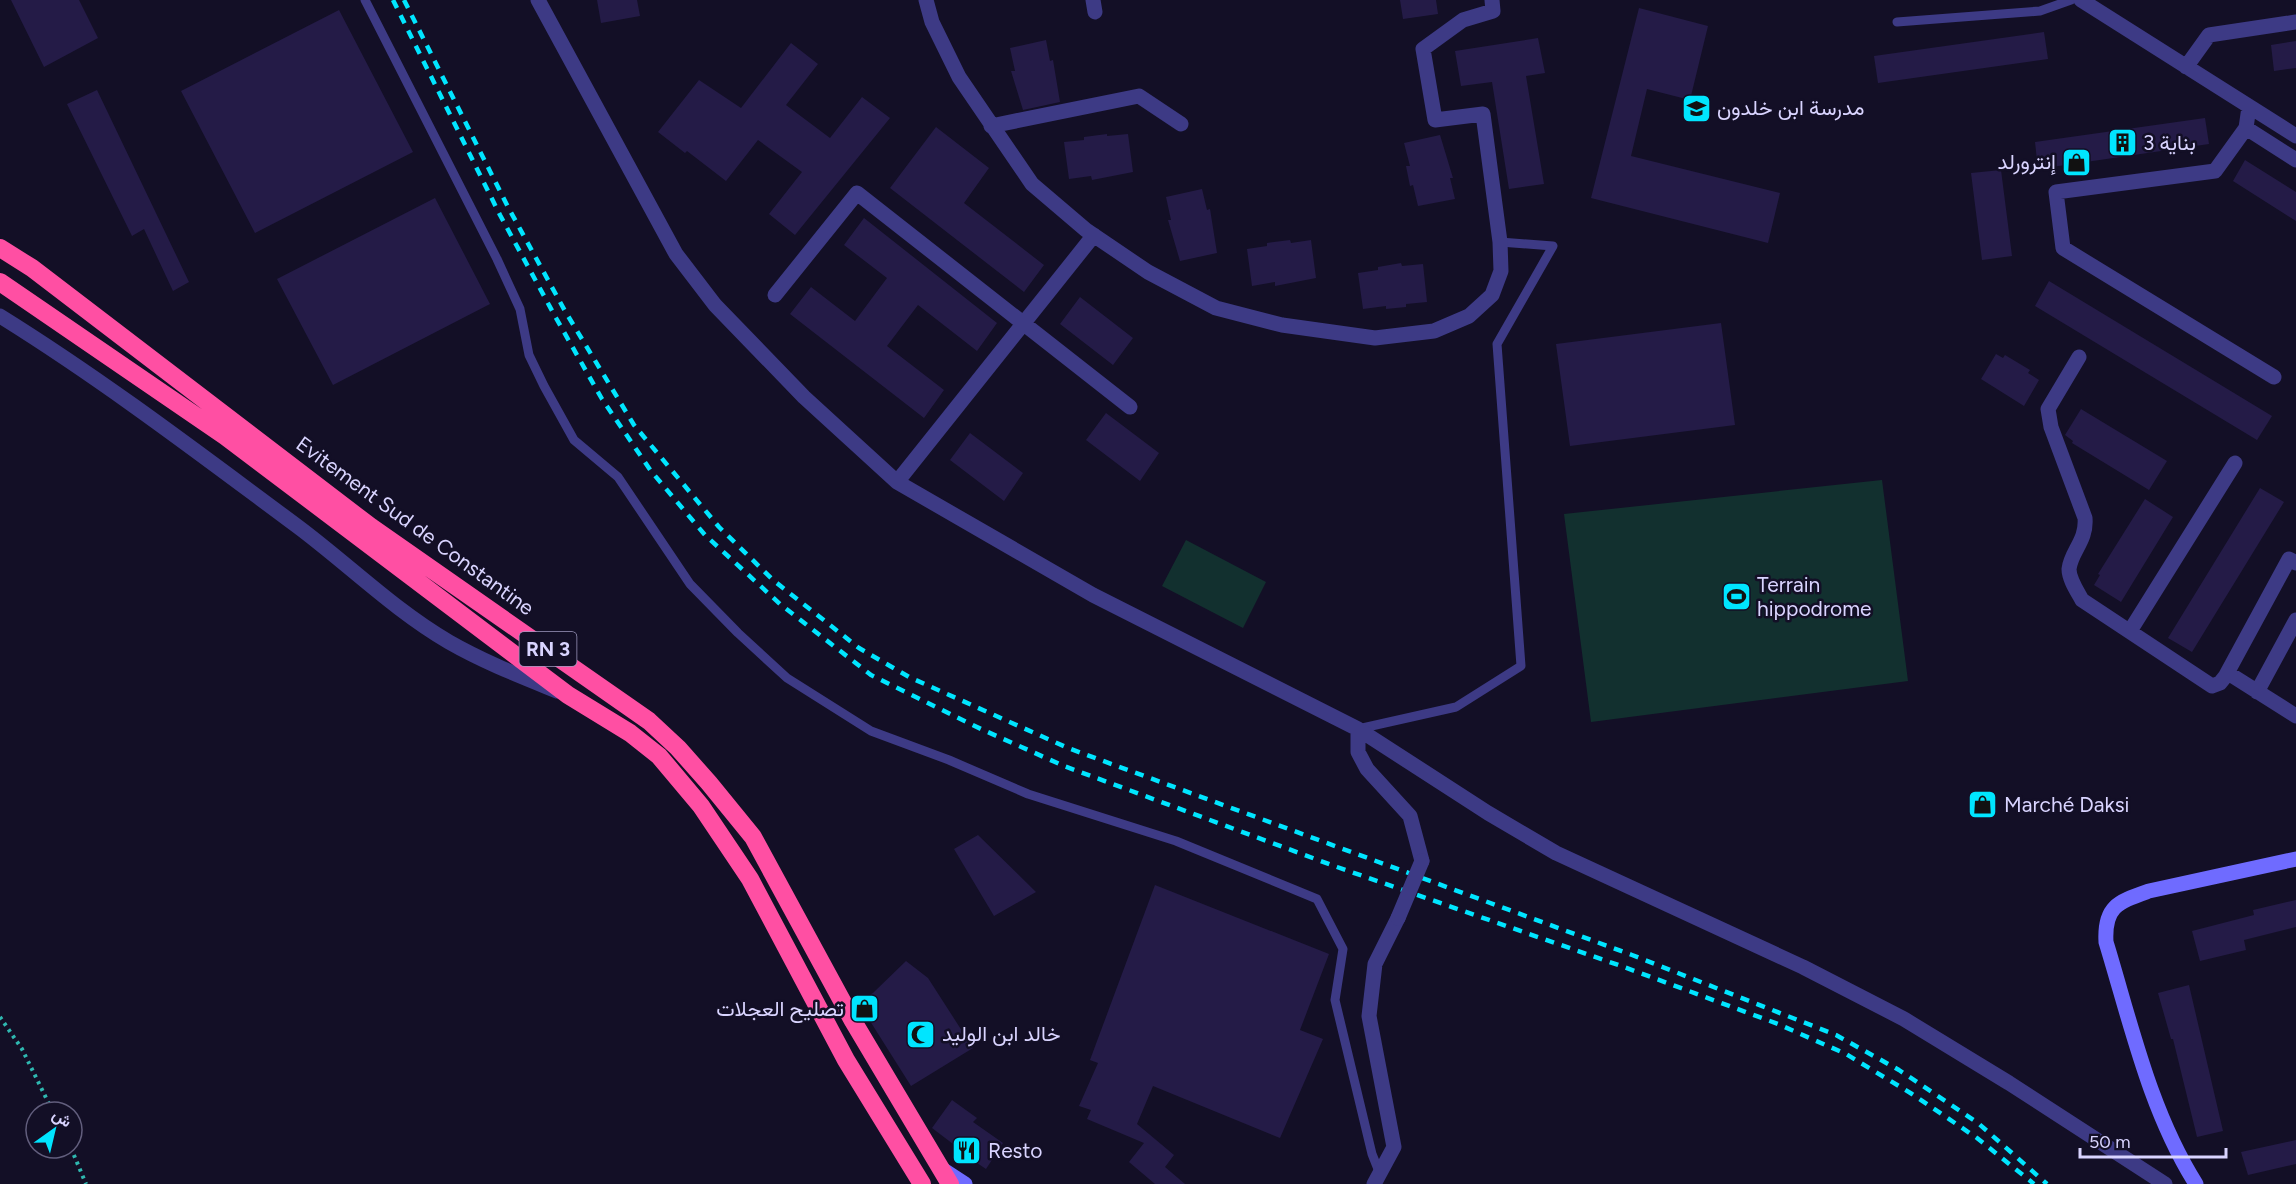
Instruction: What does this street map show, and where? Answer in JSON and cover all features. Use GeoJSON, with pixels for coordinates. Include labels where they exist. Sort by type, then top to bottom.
{"type":"FeatureCollection","features":[{"type":"Feature","properties":{"kind":"highway","name":"Evitement Sud de Constantine"},"geometry":{"type":"LineString","coordinates":[[0,248],[32,268],[371,527],[649,720],[678,748],[753,837],[853,1021],[945,1176]]}},
{"type":"Feature","properties":{"kind":"highway","name":"Evitement Sud de Constantine"},"geometry":{"type":"LineString","coordinates":[[0,282],[225,436],[568,695],[630,733],[659,756],[701,806],[750,879],[846,1060],[922,1184]]}},
{"type":"Feature","properties":{"kind":"main road"},"geometry":{"type":"LineString","coordinates":[[2196,1184],[2172,1143],[2155,1103],[2106,942],[2105,924],[2111,911],[2127,899],[2149,891],[2296,859]]}},
{"type":"Feature","properties":{"kind":"main road"},"geometry":{"type":"LineString","coordinates":[[945,1176],[965,1184]]}},
{"type":"Feature","properties":{"kind":"street"},"geometry":{"type":"LineString","coordinates":[[538,0],[676,254],[715,305],[804,397],[897,482],[1093,595],[1358,729],[1488,813],[1556,853],[1803,967],[1904,1020],[2009,1083],[2165,1184]]}},
{"type":"Feature","properties":{"kind":"street"},"geometry":{"type":"LineString","coordinates":[[926,0],[932,22],[959,77],[1032,184],[1094,235],[1148,272],[1216,308],[1282,325],[1375,338],[1434,331],[1469,316],[1491,295],[1502,271],[1483,114],[1435,120],[1423,49],[1463,20],[1492,11],[1491,0]]}},
{"type":"Feature","properties":{"kind":"street"},"geometry":{"type":"LineString","coordinates":[[2081,0],[2291,133],[2296,117]]}},
{"type":"Feature","properties":{"kind":"street"},"geometry":{"type":"LineString","coordinates":[[2186,67],[2209,35],[2296,21]]}},
{"type":"Feature","properties":{"kind":"street"},"geometry":{"type":"LineString","coordinates":[[991,126],[1139,96],[1181,124]]}},
{"type":"Feature","properties":{"kind":"street"},"geometry":{"type":"LineString","coordinates":[[2249,107],[2246,128],[2215,171],[2056,192],[2063,248],[2274,377]]}},
{"type":"Feature","properties":{"kind":"street"},"geometry":{"type":"LineString","coordinates":[[2246,128],[2296,160]]}},
{"type":"Feature","properties":{"kind":"street"},"geometry":{"type":"LineString","coordinates":[[775,295],[857,193],[1130,407]]}},
{"type":"Feature","properties":{"kind":"street"},"geometry":{"type":"LineString","coordinates":[[897,482],[1094,235]]}},
{"type":"Feature","properties":{"kind":"street"},"geometry":{"type":"LineString","coordinates":[[0,316],[153,418],[301,530],[399,608],[448,641],[499,668],[568,695]]}},
{"type":"Feature","properties":{"kind":"street"},"geometry":{"type":"LineString","coordinates":[[2079,357],[2048,409],[2051,427],[2085,518],[2086,530],[2069,568],[2073,584],[2082,600],[2212,686],[2220,683],[2226,675],[2289,559],[2296,563]]}},
{"type":"Feature","properties":{"kind":"street"},"geometry":{"type":"LineString","coordinates":[[2130,631],[2235,463]]}},
{"type":"Feature","properties":{"kind":"street"},"geometry":{"type":"LineString","coordinates":[[2257,692],[2296,620]]}},
{"type":"Feature","properties":{"kind":"street"},"geometry":{"type":"LineString","coordinates":[[2226,675],[2228,673],[2296,717]]}},
{"type":"Feature","properties":{"kind":"street"},"geometry":{"type":"LineString","coordinates":[[1358,729],[1358,752],[1367,770],[1410,816],[1422,861],[1376,964],[1369,1016],[1394,1147],[1377,1179]]}},
{"type":"Feature","properties":{"kind":"lane"},"geometry":{"type":"LineString","coordinates":[[365,0],[497,259],[520,309],[530,355],[544,386],[574,440],[618,477],[690,584],[738,633],[787,678],[871,731],[949,760],[1028,794],[1176,841],[1317,898],[1343,949],[1335,1000],[1377,1179]]}},
{"type":"Feature","properties":{"kind":"lane"},"geometry":{"type":"LineString","coordinates":[[1897,22],[2040,11],[2071,0]]}},
{"type":"Feature","properties":{"kind":"lane"},"geometry":{"type":"LineString","coordinates":[[1358,729],[1456,707],[1521,666],[1497,344],[1553,246],[1500,242]]}},
{"type":"Feature","properties":{"kind":"path"},"geometry":{"type":"LineString","coordinates":[[0,1017],[22,1049],[47,1100]]}},
{"type":"Feature","properties":{"kind":"path"},"geometry":{"type":"LineString","coordinates":[[76,1160],[86,1184]]}},
{"type":"Feature","properties":{"kind":"green space","name":"Terrain hippodrome"},"geometry":{"type":"Polygon","coordinates":[[[1882,480],[1908,681],[1591,722],[1564,514],[1882,480]]]}},
{"type":"Feature","properties":{"kind":"green space"},"geometry":{"type":"Polygon","coordinates":[[[1186,540],[1266,582],[1243,628],[1162,586],[1186,540]]]}},
{"type":"Feature","properties":{"kind":"building"},"geometry":{"type":"Polygon","coordinates":[[[11,0],[79,0],[98,38],[44,67],[11,0]]]}},
{"type":"Feature","properties":{"kind":"building"},"geometry":{"type":"Polygon","coordinates":[[[597,0],[637,0],[640,16],[601,23],[597,0]]]}},
{"type":"Feature","properties":{"kind":"building"},"geometry":{"type":"Polygon","coordinates":[[[1400,0],[1436,0],[1438,14],[1403,19],[1400,0]]]}},
{"type":"Feature","properties":{"kind":"building"},"geometry":{"type":"Polygon","coordinates":[[[1639,8],[1708,26],[1690,100],[1647,89],[1631,156],[1780,193],[1768,243],[1591,198],[1639,8]]]}},
{"type":"Feature","properties":{"kind":"building"},"geometry":{"type":"Polygon","coordinates":[[[339,10],[413,152],[255,233],[181,91],[339,10]]]}},
{"type":"Feature","properties":{"kind":"building"},"geometry":{"type":"Polygon","coordinates":[[[2044,32],[2048,59],[1878,83],[1874,56],[2044,32]]]}},
{"type":"Feature","properties":{"kind":"building"},"geometry":{"type":"Polygon","coordinates":[[[1538,38],[1545,73],[1526,76],[1544,184],[1509,189],[1492,82],[1461,86],[1455,51],[1538,38]]]}},
{"type":"Feature","properties":{"kind":"building"},"geometry":{"type":"Polygon","coordinates":[[[1046,40],[1050,61],[1053,60],[1060,102],[1023,110],[1011,71],[1015,71],[1010,48],[1046,40]]]}},
{"type":"Feature","properties":{"kind":"building"},"geometry":{"type":"Polygon","coordinates":[[[2296,41],[2296,68],[2274,71],[2271,45],[2296,41]]]}},
{"type":"Feature","properties":{"kind":"building"},"geometry":{"type":"Polygon","coordinates":[[[791,43],[818,64],[786,105],[830,138],[862,97],[890,118],[795,235],[769,214],[802,172],[758,140],[726,181],[658,132],[699,80],[741,108],[791,43]]]}},
{"type":"Feature","properties":{"kind":"building"},"geometry":{"type":"Polygon","coordinates":[[[97,90],[189,282],[173,291],[144,229],[132,236],[67,104],[97,90]]]}},
{"type":"Feature","properties":{"kind":"building","name":"بناية 3"},"geometry":{"type":"Polygon","coordinates":[[[2205,118],[2209,144],[2038,169],[2035,142],[2205,118]]]}},
{"type":"Feature","properties":{"kind":"building"},"geometry":{"type":"Polygon","coordinates":[[[936,127],[989,168],[964,203],[1044,265],[1024,292],[890,188],[936,127]]]}},
{"type":"Feature","properties":{"kind":"building"},"geometry":{"type":"Polygon","coordinates":[[[1107,134],[1107,136],[1128,134],[1133,172],[1092,180],[1091,176],[1069,179],[1064,142],[1107,134]]]}},
{"type":"Feature","properties":{"kind":"building"},"geometry":{"type":"Polygon","coordinates":[[[1440,135],[1453,178],[1450,178],[1455,199],[1418,206],[1413,185],[1410,186],[1406,166],[1410,166],[1404,143],[1440,135]]]}},
{"type":"Feature","properties":{"kind":"building"},"geometry":{"type":"Polygon","coordinates":[[[2245,160],[2296,192],[2296,221],[2233,181],[2245,160]]]}},
{"type":"Feature","properties":{"kind":"building"},"geometry":{"type":"Polygon","coordinates":[[[2001,170],[2012,256],[1982,260],[1971,173],[2001,170]]]}},
{"type":"Feature","properties":{"kind":"building"},"geometry":{"type":"Polygon","coordinates":[[[1202,189],[1207,210],[1210,209],[1217,253],[1180,261],[1168,220],[1171,220],[1166,197],[1202,189]]]}},
{"type":"Feature","properties":{"kind":"building"},"geometry":{"type":"Polygon","coordinates":[[[435,198],[490,304],[333,385],[277,279],[435,198]]]}},
{"type":"Feature","properties":{"kind":"building"},"geometry":{"type":"Polygon","coordinates":[[[864,218],[997,323],[977,351],[918,305],[887,346],[944,390],[924,418],[790,314],[811,287],[855,321],[887,278],[844,245],[864,218]]]}},
{"type":"Feature","properties":{"kind":"building"},"geometry":{"type":"Polygon","coordinates":[[[1290,240],[1291,243],[1311,240],[1316,278],[1275,286],[1275,282],[1252,286],[1247,249],[1290,240]]]}},
{"type":"Feature","properties":{"kind":"building"},"geometry":{"type":"Polygon","coordinates":[[[1401,263],[1402,266],[1423,264],[1427,302],[1406,304],[1406,307],[1386,309],[1386,306],[1363,309],[1358,273],[1401,263]]]}},
{"type":"Feature","properties":{"kind":"building"},"geometry":{"type":"Polygon","coordinates":[[[2049,281],[2272,416],[2257,440],[2035,306],[2049,281]]]}},
{"type":"Feature","properties":{"kind":"building"},"geometry":{"type":"Polygon","coordinates":[[[1080,297],[1133,338],[1113,365],[1060,324],[1080,297]]]}},
{"type":"Feature","properties":{"kind":"building"},"geometry":{"type":"Polygon","coordinates":[[[1721,323],[1735,425],[1570,446],[1556,344],[1721,323]]]}},
{"type":"Feature","properties":{"kind":"building"},"geometry":{"type":"Polygon","coordinates":[[[1996,354],[2003,358],[2005,355],[2030,370],[2028,373],[2039,380],[2024,406],[1981,379],[1996,354]]]}},
{"type":"Feature","properties":{"kind":"building"},"geometry":{"type":"Polygon","coordinates":[[[2081,409],[2167,461],[2149,490],[2072,443],[2073,441],[2065,435],[2081,409]]]}},
{"type":"Feature","properties":{"kind":"building"},"geometry":{"type":"Polygon","coordinates":[[[1106,413],[1159,453],[1140,481],[1086,440],[1106,413]]]}},
{"type":"Feature","properties":{"kind":"building"},"geometry":{"type":"Polygon","coordinates":[[[970,433],[1023,473],[1004,501],[950,460],[970,433]]]}},
{"type":"Feature","properties":{"kind":"building"},"geometry":{"type":"Polygon","coordinates":[[[2260,488],[2284,502],[2192,652],[2168,638],[2260,488]]]}},
{"type":"Feature","properties":{"kind":"building"},"geometry":{"type":"Polygon","coordinates":[[[2145,499],[2173,517],[2121,602],[2094,585],[2100,575],[2098,574],[2145,499]]]}},
{"type":"Feature","properties":{"kind":"building"},"geometry":{"type":"Polygon","coordinates":[[[978,835],[1036,892],[994,916],[954,849],[978,835]]]}},
{"type":"Feature","properties":{"kind":"building"},"geometry":{"type":"Polygon","coordinates":[[[1155,885],[1329,954],[1300,1030],[1323,1039],[1280,1138],[1153,1086],[1137,1124],[1174,1155],[1165,1167],[1185,1184],[1155,1184],[1129,1162],[1144,1143],[1087,1119],[1091,1110],[1079,1106],[1098,1063],[1090,1060],[1155,885]]]}},
{"type":"Feature","properties":{"kind":"building"},"geometry":{"type":"Polygon","coordinates":[[[2296,900],[2296,927],[2244,940],[2246,950],[2200,961],[2192,931],[2254,915],[2253,910],[2296,900]]]}},
{"type":"Feature","properties":{"kind":"building","name":"خالد ابن الوليد"},"geometry":{"type":"Polygon","coordinates":[[[906,961],[928,978],[973,1048],[911,1086],[858,1002],[873,993],[906,961]]]}},
{"type":"Feature","properties":{"kind":"building"},"geometry":{"type":"Polygon","coordinates":[[[2189,985],[2223,1131],[2197,1137],[2173,1039],[2171,1039],[2158,993],[2189,985]]]}},
{"type":"Feature","properties":{"kind":"building"},"geometry":{"type":"Polygon","coordinates":[[[952,1100],[977,1118],[973,1122],[1003,1143],[986,1169],[956,1149],[957,1147],[932,1128],[952,1100]]]}},
{"type":"Feature","properties":{"kind":"building"},"geometry":{"type":"Polygon","coordinates":[[[2296,1140],[2296,1164],[2248,1175],[2241,1152],[2296,1140]]]}},
{"type":"Feature","properties":{"kind":"railway"},"geometry":{"type":"LineString","coordinates":[[393,0],[500,215],[556,318],[602,399],[651,471],[705,535],[780,604],[871,675],[981,729],[1064,766],[1337,867],[1624,967],[1778,1024],[1846,1054],[1912,1094],[1977,1138],[2034,1184]]}},
{"type":"Feature","properties":{"kind":"railway"},"geometry":{"type":"LineString","coordinates":[[404,0],[508,207],[565,311],[634,425],[719,527],[773,580],[859,648],[909,677],[1068,748],[1632,955],[1836,1035],[1899,1070],[1978,1123],[2047,1184]]}},
{"type":"Feature","properties":{"kind":"place","name":"مدرسة ابن خلدون"},"geometry":{"type":"Point","coordinates":[1696,108]}},
{"type":"Feature","properties":{"kind":"place","name":"بناية 3"},"geometry":{"type":"Point","coordinates":[2122,143]}},
{"type":"Feature","properties":{"kind":"place","name":"إنترورلد"},"geometry":{"type":"Point","coordinates":[2077,162]}},
{"type":"Feature","properties":{"kind":"place","name":"Terrain hippodrome"},"geometry":{"type":"Point","coordinates":[1736,597]}},
{"type":"Feature","properties":{"kind":"place","name":"Marché Daksi"},"geometry":{"type":"Point","coordinates":[1983,805]}},
{"type":"Feature","properties":{"kind":"place","name":"تصليح العجلات"},"geometry":{"type":"Point","coordinates":[865,1009]}},
{"type":"Feature","properties":{"kind":"place","name":"خالد ابن الوليد"},"geometry":{"type":"Point","coordinates":[921,1034]}},
{"type":"Feature","properties":{"kind":"place","name":"Resto"},"geometry":{"type":"Point","coordinates":[967,1151]}}]}
